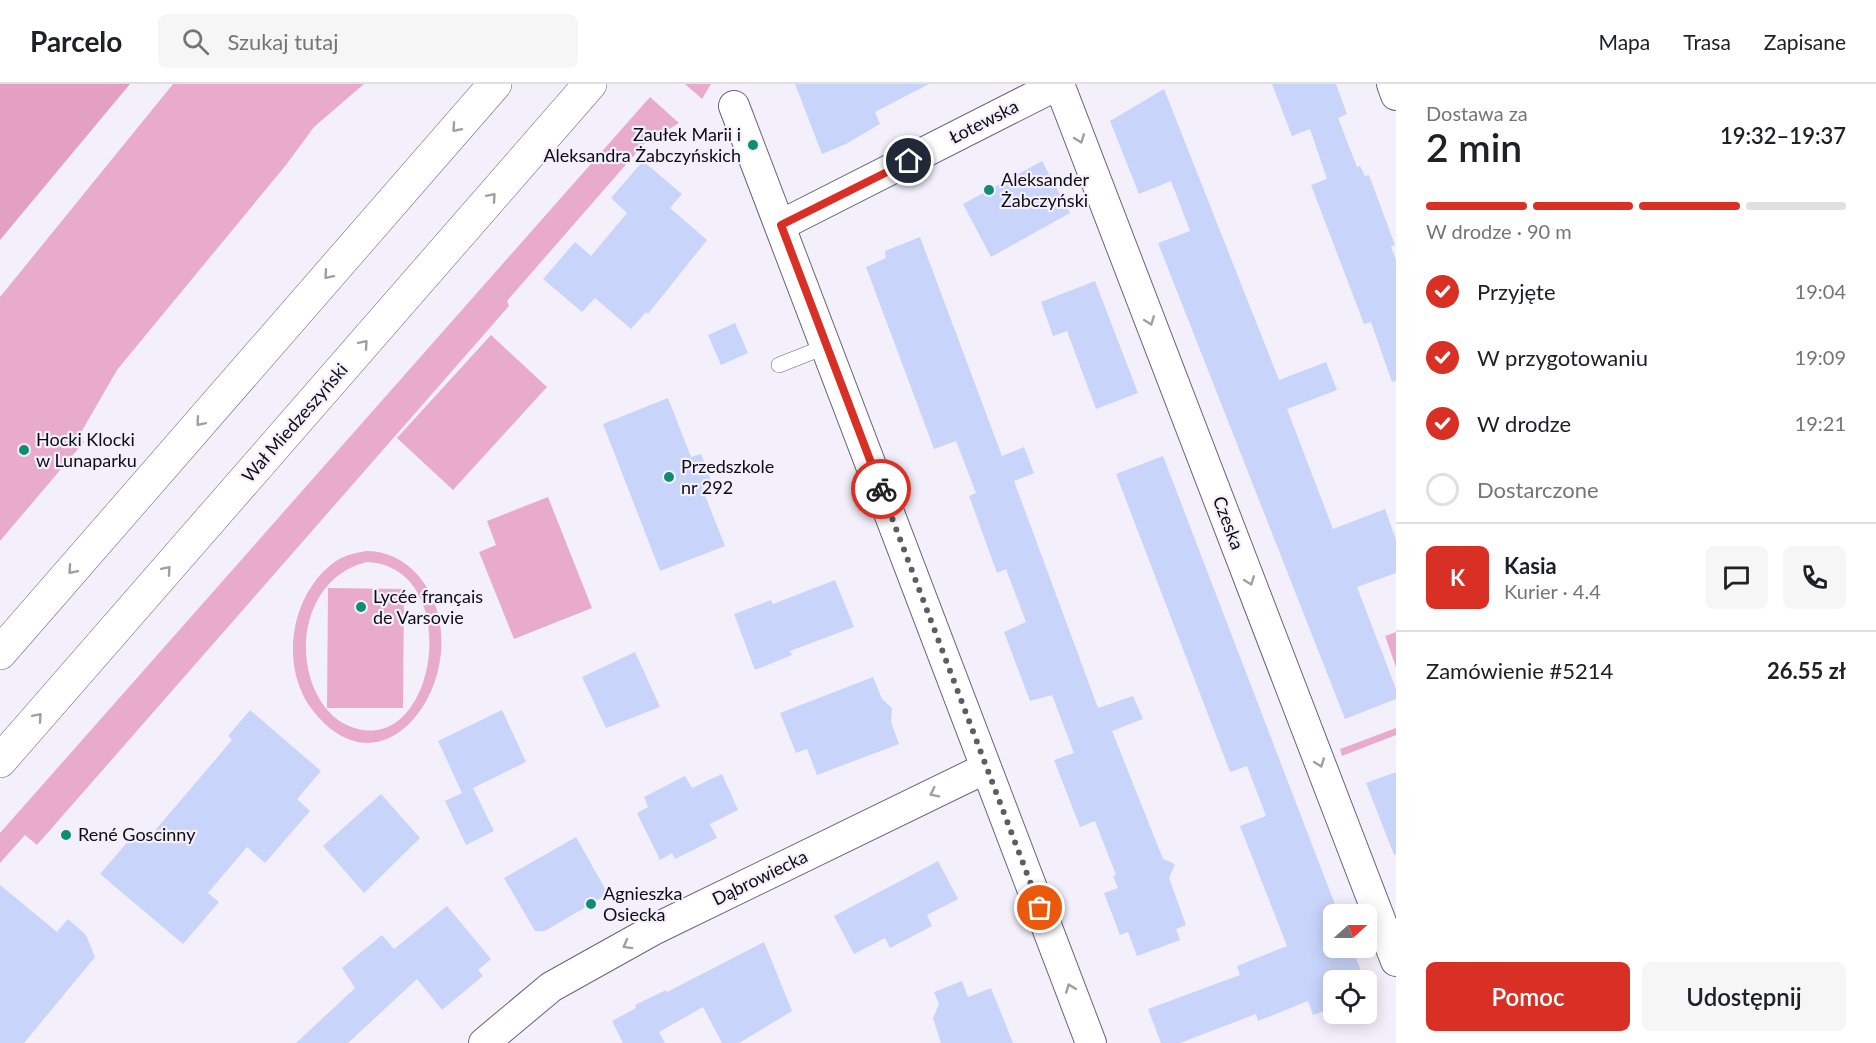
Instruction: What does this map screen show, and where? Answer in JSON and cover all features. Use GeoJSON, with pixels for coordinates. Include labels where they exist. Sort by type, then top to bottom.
{"type":"FeatureCollection","features":[{"type":"Feature","properties":{"kind":"main road"},"geometry":{"type":"LineString","coordinates":[[0,653],[495,84]]}},
{"type":"Feature","properties":{"kind":"main road","name":"Wał Miedzeszyński"},"geometry":{"type":"LineString","coordinates":[[0,761],[590,84]]}},
{"type":"Feature","properties":{"kind":"street","name":"Łotewska"},"geometry":{"type":"LineString","coordinates":[[781,225],[1059,84]]}},
{"type":"Feature","properties":{"kind":"street","name":"Czeska"},"geometry":{"type":"LineString","coordinates":[[1059,84],[1396,961]]}},
{"type":"Feature","properties":{"kind":"street"},"geometry":{"type":"LineString","coordinates":[[1392,84],[1396,95]]}},
{"type":"Feature","properties":{"kind":"street"},"geometry":{"type":"LineString","coordinates":[[734,106],[1091,1043]]}},
{"type":"Feature","properties":{"kind":"street","name":"Dąbrowiecka"},"geometry":{"type":"LineString","coordinates":[[484,1043],[551,987],[655,929],[986,768]]}},
{"type":"Feature","properties":{"kind":"lane"},"geometry":{"type":"LineString","coordinates":[[779,365],[827,346]]}},
{"type":"Feature","properties":{"kind":"shaded area"},"geometry":{"type":"Polygon","coordinates":[[[0,84],[130,84],[0,240],[0,84]]]}},
{"type":"Feature","properties":{"kind":"shaded area"},"geometry":{"type":"Polygon","coordinates":[[[173,84],[364,84],[314,127],[286,165],[117,370],[79,436],[84,442],[0,541],[0,297],[173,84]]]}},
{"type":"Feature","properties":{"kind":"shaded area"},"geometry":{"type":"Polygon","coordinates":[[[685,84],[711,84],[702,99],[685,84]]]}},
{"type":"Feature","properties":{"kind":"shaded area"},"geometry":{"type":"Polygon","coordinates":[[[650,97],[679,123],[656,137],[650,137],[507,301],[509,306],[37,845],[25,835],[0,863],[0,833],[650,97]]]}},
{"type":"Feature","properties":{"kind":"shaded area"},"geometry":{"type":"Polygon","coordinates":[[[491,335],[547,387],[453,490],[397,438],[491,335]]]}},
{"type":"Feature","properties":{"kind":"shaded area"},"geometry":{"type":"Polygon","coordinates":[[[548,497],[592,608],[514,639],[479,552],[496,545],[487,521],[548,497]]]}},
{"type":"Feature","properties":{"kind":"shaded area"},"geometry":{"type":"Polygon","coordinates":[[[366,551],[384,553],[400,560],[414,571],[426,586],[439,619],[441,654],[433,687],[417,715],[396,734],[370,743],[342,736],[314,712],[303,694],[296,674],[293,653],[294,632],[299,611],[320,575],[336,561],[366,551]],[[367,562],[346,570],[330,583],[318,600],[310,620],[306,641],[307,663],[312,684],[329,712],[342,722],[358,729],[386,728],[407,712],[422,686],[429,654],[428,622],[417,593],[397,571],[367,562]]]}},
{"type":"Feature","properties":{"kind":"shaded area"},"geometry":{"type":"Polygon","coordinates":[[[328,588],[404,589],[403,708],[327,708],[328,588]]]}},
{"type":"Feature","properties":{"kind":"shaded area"},"geometry":{"type":"Polygon","coordinates":[[[1396,632],[1396,667],[1385,636],[1396,632]]]}},
{"type":"Feature","properties":{"kind":"shaded area"},"geometry":{"type":"Polygon","coordinates":[[[1396,728],[1396,735],[1342,756],[1340,749],[1396,728]]]}},
{"type":"Feature","properties":{"kind":"building"},"geometry":{"type":"Polygon","coordinates":[[[795,84],[929,84],[875,112],[880,124],[846,144],[822,154],[795,84]]]}},
{"type":"Feature","properties":{"kind":"building"},"geometry":{"type":"Polygon","coordinates":[[[1272,84],[1336,84],[1347,114],[1338,118],[1357,167],[1360,166],[1365,176],[1369,175],[1395,245],[1391,247],[1396,260],[1396,381],[1392,382],[1371,322],[1364,324],[1311,185],[1327,179],[1310,129],[1292,136],[1272,84]]]}},
{"type":"Feature","properties":{"kind":"building"},"geometry":{"type":"Polygon","coordinates":[[[1164,89],[1279,380],[1326,362],[1337,390],[1287,409],[1333,529],[1385,509],[1396,540],[1396,573],[1357,587],[1396,689],[1396,699],[1345,719],[1158,243],[1190,231],[1171,181],[1139,194],[1110,121],[1164,89]]]}},
{"type":"Feature","properties":{"kind":"building"},"geometry":{"type":"Polygon","coordinates":[[[643,161],[682,194],[670,208],[707,240],[648,314],[646,312],[631,329],[595,298],[582,312],[543,279],[575,242],[591,256],[627,213],[611,198],[643,161]]]}},
{"type":"Feature","properties":{"kind":"building"},"geometry":{"type":"Polygon","coordinates":[[[1042,161],[1070,213],[991,257],[963,204],[1042,161]]]}},
{"type":"Feature","properties":{"kind":"building"},"geometry":{"type":"Polygon","coordinates":[[[920,237],[1002,456],[1024,447],[1034,473],[1014,481],[1098,708],[1133,696],[1143,719],[1112,731],[1163,859],[1175,864],[1169,878],[1186,925],[1176,929],[1180,940],[1137,956],[1128,932],[1120,935],[1104,893],[1118,888],[1113,876],[1116,875],[1095,821],[1080,827],[1054,760],[1074,753],[1052,695],[1030,701],[1004,632],[1026,622],[1006,569],[997,573],[969,496],[976,493],[956,441],[934,449],[866,267],[886,258],[885,251],[920,237]]]}},
{"type":"Feature","properties":{"kind":"building"},"geometry":{"type":"Polygon","coordinates":[[[1095,281],[1138,393],[1096,409],[1067,331],[1053,336],[1041,302],[1095,281]]]}},
{"type":"Feature","properties":{"kind":"building"},"geometry":{"type":"Polygon","coordinates":[[[735,323],[748,353],[721,365],[708,335],[735,323]]]}},
{"type":"Feature","properties":{"kind":"building"},"geometry":{"type":"Polygon","coordinates":[[[668,398],[691,457],[701,454],[712,484],[702,488],[725,546],[660,571],[603,424],[668,398]]]}},
{"type":"Feature","properties":{"kind":"building"},"geometry":{"type":"Polygon","coordinates":[[[1163,456],[1335,904],[1323,904],[1323,958],[1356,958],[1361,970],[1323,970],[1323,1011],[1313,1015],[1308,1001],[1258,1021],[1256,1014],[1180,1043],[1161,1043],[1148,1009],[1240,975],[1237,966],[1287,946],[1240,826],[1266,816],[1247,766],[1230,772],[1116,474],[1163,456]]]}},
{"type":"Feature","properties":{"kind":"building"},"geometry":{"type":"Polygon","coordinates":[[[835,580],[854,627],[790,651],[792,655],[755,670],[734,614],[771,600],[773,604],[835,580]]]}},
{"type":"Feature","properties":{"kind":"building"},"geometry":{"type":"Polygon","coordinates":[[[635,652],[660,707],[606,728],[582,677],[635,652]]]}},
{"type":"Feature","properties":{"kind":"building"},"geometry":{"type":"Polygon","coordinates":[[[873,677],[882,699],[892,708],[891,722],[899,744],[817,775],[807,749],[796,753],[780,713],[873,677]]]}},
{"type":"Feature","properties":{"kind":"building"},"geometry":{"type":"Polygon","coordinates":[[[250,710],[321,771],[297,799],[310,811],[265,863],[247,847],[208,893],[219,902],[183,944],[100,874],[136,832],[146,841],[232,740],[228,736],[250,710]]]}},
{"type":"Feature","properties":{"kind":"building"},"geometry":{"type":"Polygon","coordinates":[[[502,710],[526,762],[473,788],[494,831],[466,845],[445,801],[462,793],[438,741],[502,710]]]}},
{"type":"Feature","properties":{"kind":"building"},"geometry":{"type":"Polygon","coordinates":[[[1396,772],[1396,854],[1394,855],[1366,783],[1396,772]]]}},
{"type":"Feature","properties":{"kind":"building"},"geometry":{"type":"Polygon","coordinates":[[[722,774],[738,810],[710,824],[717,838],[675,859],[672,853],[660,860],[637,813],[648,807],[644,797],[685,776],[692,788],[722,774]]]}},
{"type":"Feature","properties":{"kind":"building"},"geometry":{"type":"Polygon","coordinates":[[[381,794],[420,838],[364,893],[323,846],[381,794]]]}},
{"type":"Feature","properties":{"kind":"building"},"geometry":{"type":"Polygon","coordinates":[[[576,837],[608,894],[545,931],[535,931],[504,878],[576,837]]]}},
{"type":"Feature","properties":{"kind":"building"},"geometry":{"type":"Polygon","coordinates":[[[938,861],[958,899],[927,915],[932,926],[890,948],[885,938],[854,954],[834,916],[938,861]]]}},
{"type":"Feature","properties":{"kind":"building"},"geometry":{"type":"Polygon","coordinates":[[[0,885],[57,932],[68,919],[86,935],[95,957],[24,1043],[0,1043],[0,885]]]}},
{"type":"Feature","properties":{"kind":"building"},"geometry":{"type":"Polygon","coordinates":[[[447,906],[491,959],[478,970],[483,976],[442,1010],[417,979],[348,1043],[296,1043],[355,988],[342,968],[382,935],[394,949],[447,906]]]}},
{"type":"Feature","properties":{"kind":"building"},"geometry":{"type":"Polygon","coordinates":[[[764,942],[792,1011],[739,1043],[722,1043],[703,1007],[659,1032],[665,1043],[623,1043],[612,1021],[636,1008],[635,1005],[666,990],[667,992],[764,942]]]}},
{"type":"Feature","properties":{"kind":"building"},"geometry":{"type":"Polygon","coordinates":[[[962,981],[968,997],[991,988],[1013,1043],[941,1043],[933,1018],[939,1004],[934,992],[962,981]]]}},
{"type":"Feature","properties":{"kind":"way so far"},"geometry":{"type":"LineString","coordinates":[[881,489],[1040,908]]}},
{"type":"Feature","properties":{"kind":"place","name":"Zaułek Marii i Aleksandra Żabczyńskich"},"geometry":{"type":"Point","coordinates":[753,145]}},
{"type":"Feature","properties":{"kind":"place","name":"Aleksander Żabczyński"},"geometry":{"type":"Point","coordinates":[989,190]}},
{"type":"Feature","properties":{"kind":"place","name":"Hocki Klocki w Lunaparku"},"geometry":{"type":"Point","coordinates":[24,450]}},
{"type":"Feature","properties":{"kind":"place","name":"Przedszkole nr 292"},"geometry":{"type":"Point","coordinates":[669,477]}},
{"type":"Feature","properties":{"kind":"place","name":"Lycée français de Varsovie"},"geometry":{"type":"Point","coordinates":[361,607]}},
{"type":"Feature","properties":{"kind":"place","name":"René Goscinny"},"geometry":{"type":"Point","coordinates":[66,835]}},
{"type":"Feature","properties":{"kind":"place","name":"Agnieszka Osiecka"},"geometry":{"type":"Point","coordinates":[591,904]}},
{"type":"Feature","properties":{"kind":"route"},"geometry":{"type":"LineString","coordinates":[[881,489],[781,225],[909,161]]}}]}
